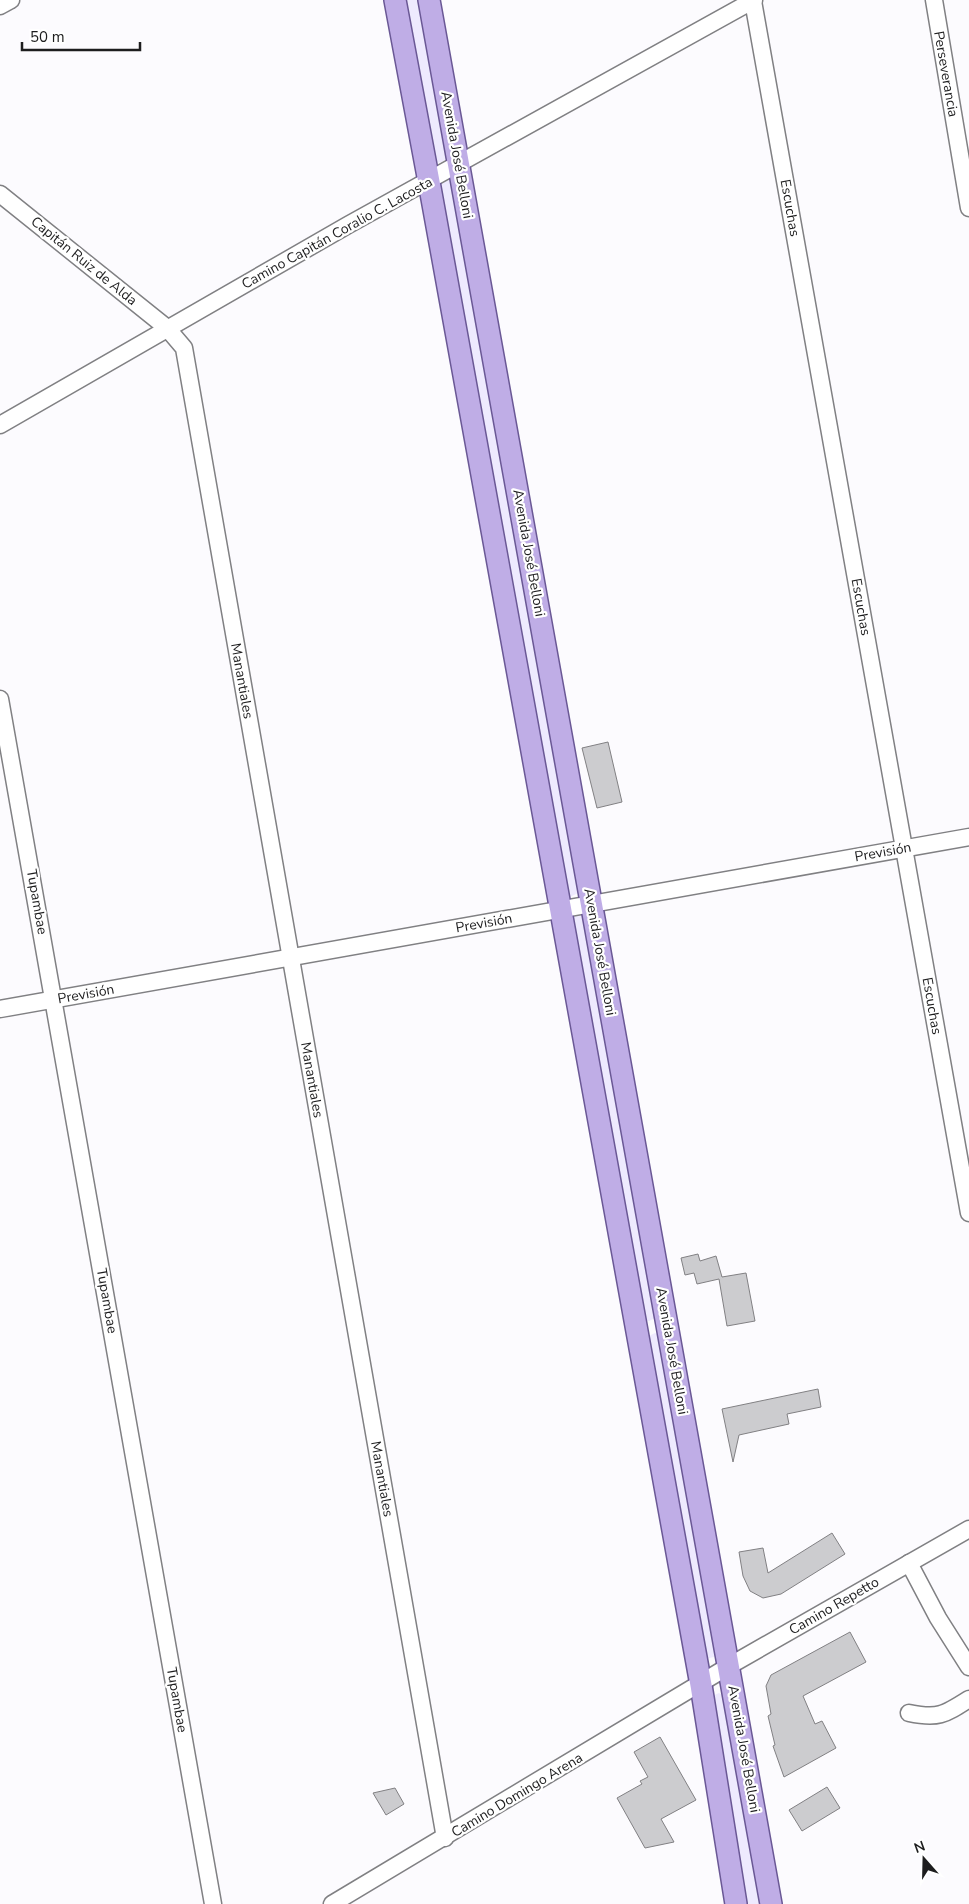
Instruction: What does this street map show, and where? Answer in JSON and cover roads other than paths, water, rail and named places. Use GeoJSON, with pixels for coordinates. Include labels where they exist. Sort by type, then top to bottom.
{"type":"FeatureCollection","features":[{"type":"Feature","properties":{"kind":"main road"},"geometry":{"type":"LineString","coordinates":[[394,0],[429,182],[700,1685],[736,1904]]}},
{"type":"Feature","properties":{"kind":"main road","name":"Avenida José Belloni"},"geometry":{"type":"LineString","coordinates":[[429,0],[771,1904]]}},
{"type":"Feature","properties":{"kind":"main road"},"geometry":{"type":"LineString","coordinates":[[636,1332],[667,1325]]}},
{"type":"Feature","properties":{"kind":"street"},"geometry":{"type":"LineString","coordinates":[[0,6],[11,0]]}},
{"type":"Feature","properties":{"kind":"street","name":"Camino Capitán Coralio C. Lacosta"},"geometry":{"type":"LineString","coordinates":[[0,425],[348,225],[429,182],[754,0]]}},
{"type":"Feature","properties":{"kind":"street","name":"Escuchas"},"geometry":{"type":"LineString","coordinates":[[754,0],[969,1214]]}},
{"type":"Feature","properties":{"kind":"street","name":"Perseverancia"},"geometry":{"type":"LineString","coordinates":[[934,0],[969,208]]}},
{"type":"Feature","properties":{"kind":"street","name":"Capitán Ruiz de Alda"},"geometry":{"type":"LineString","coordinates":[[0,194],[167,328]]}},
{"type":"Feature","properties":{"kind":"street","name":"Manantiales"},"geometry":{"type":"LineString","coordinates":[[167,328],[184,348],[445,1838]]}},
{"type":"Feature","properties":{"kind":"street","name":"Tupambae"},"geometry":{"type":"LineString","coordinates":[[0,699],[55,999],[213,1904]]}},
{"type":"Feature","properties":{"kind":"street","name":"Previsión"},"geometry":{"type":"LineString","coordinates":[[0,1009],[969,837]]}},
{"type":"Feature","properties":{"kind":"street","name":"Camino Repetto"},"geometry":{"type":"LineString","coordinates":[[700,1685],[729,1666],[969,1529]]}},
{"type":"Feature","properties":{"kind":"street"},"geometry":{"type":"LineString","coordinates":[[909,1563],[938,1618],[969,1667]]}},
{"type":"Feature","properties":{"kind":"street","name":"Camino Domingo Arena"},"geometry":{"type":"LineString","coordinates":[[332,1904],[700,1685]]}},
{"type":"Feature","properties":{"kind":"street"},"geometry":{"type":"LineString","coordinates":[[909,1713],[931,1717],[953,1709],[969,1700]]}}]}
